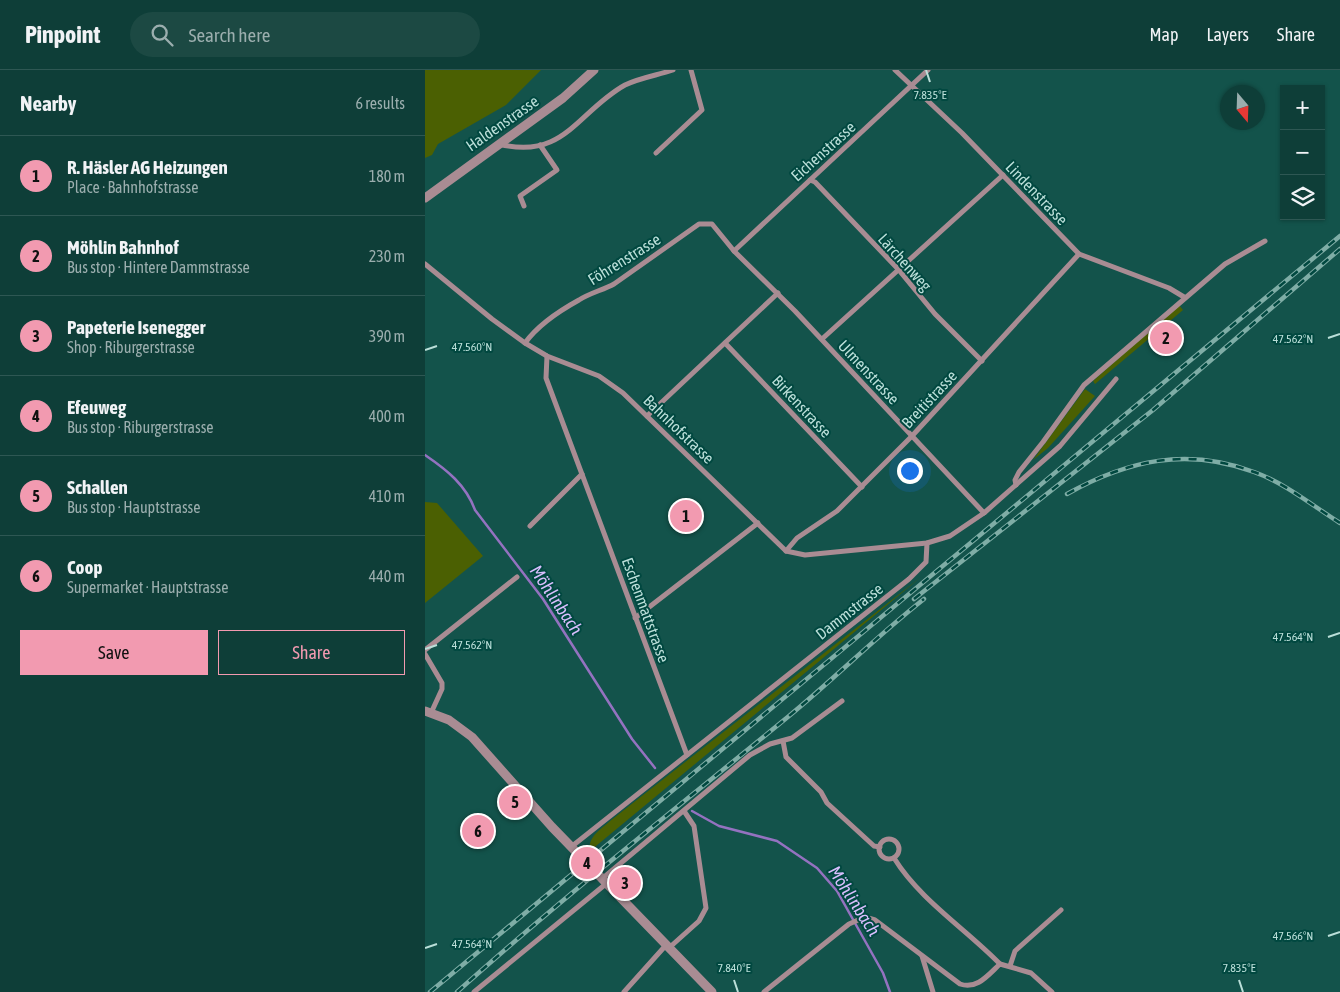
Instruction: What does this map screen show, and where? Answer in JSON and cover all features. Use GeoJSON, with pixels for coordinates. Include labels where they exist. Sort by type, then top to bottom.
{"type":"FeatureCollection","features":[{"type":"Feature","properties":{"kind":"street","name":"Haldenstrasse"},"geometry":{"type":"LineString","coordinates":[[425,198],[563,98],[594,70]]}},
{"type":"Feature","properties":{"kind":"street"},"geometry":{"type":"LineString","coordinates":[[499,144],[515,148],[540,145],[564,135],[624,86],[673,70]]}},
{"type":"Feature","properties":{"kind":"street"},"geometry":{"type":"LineString","coordinates":[[656,153],[702,110],[691,70]]}},
{"type":"Feature","properties":{"kind":"street","name":"Lindenstrasse"},"geometry":{"type":"LineString","coordinates":[[895,70],[913,85],[1079,254],[1169,288],[1184,297]]}},
{"type":"Feature","properties":{"kind":"street","name":"Eichenstrasse"},"geometry":{"type":"LineString","coordinates":[[734,251],[928,70]]}},
{"type":"Feature","properties":{"kind":"street"},"geometry":{"type":"LineString","coordinates":[[524,206],[520,196],[557,170],[540,145]]}},
{"type":"Feature","properties":{"kind":"street"},"geometry":{"type":"LineString","coordinates":[[821,339],[1003,175]]}},
{"type":"Feature","properties":{"kind":"street","name":"Lärchenweg"},"geometry":{"type":"LineString","coordinates":[[810,180],[815,182],[898,269],[935,314],[981,361]]}},
{"type":"Feature","properties":{"kind":"street","name":"Föhrenstrasse"},"geometry":{"type":"LineString","coordinates":[[525,343],[534,331],[580,299],[614,284],[699,224],[712,224],[734,251]]}},
{"type":"Feature","properties":{"kind":"street"},"geometry":{"type":"LineString","coordinates":[[1016,485],[1015,480],[1019,472],[1043,442],[1078,391],[1184,297],[1225,264],[1265,241]]}},
{"type":"Feature","properties":{"kind":"street","name":"Ulmenstrasse"},"geometry":{"type":"LineString","coordinates":[[734,251],[778,293],[984,513]]}},
{"type":"Feature","properties":{"kind":"street","name":"Breitistrasse"},"geometry":{"type":"LineString","coordinates":[[786,551],[797,538],[837,512],[862,487],[912,436],[1079,254]]}},
{"type":"Feature","properties":{"kind":"street","name":"Bahnhofstrasse"},"geometry":{"type":"LineString","coordinates":[[425,264],[492,319],[525,343],[547,356],[599,376],[623,393],[786,551]]}},
{"type":"Feature","properties":{"kind":"street"},"geometry":{"type":"LineString","coordinates":[[647,416],[778,293]]}},
{"type":"Feature","properties":{"kind":"street","name":"Birkenstrasse"},"geometry":{"type":"LineString","coordinates":[[725,343],[862,487]]}},
{"type":"Feature","properties":{"kind":"street","name":"Eschenmattstrasse"},"geometry":{"type":"LineString","coordinates":[[547,356],[546,378],[687,755]]}},
{"type":"Feature","properties":{"kind":"street"},"geometry":{"type":"LineString","coordinates":[[786,551],[811,555],[927,543],[951,536],[984,513],[1059,446],[1116,379]]}},
{"type":"Feature","properties":{"kind":"street"},"geometry":{"type":"LineString","coordinates":[[530,526],[582,474]]}},
{"type":"Feature","properties":{"kind":"street"},"geometry":{"type":"LineString","coordinates":[[635,618],[758,523]]}},
{"type":"Feature","properties":{"kind":"street","name":"Dammstrasse"},"geometry":{"type":"LineString","coordinates":[[571,847],[909,579],[926,562],[927,543]]}},
{"type":"Feature","properties":{"kind":"street"},"geometry":{"type":"LineString","coordinates":[[425,650],[517,577]]}},
{"type":"Feature","properties":{"kind":"street"},"geometry":{"type":"LineString","coordinates":[[425,654],[442,683],[442,689],[428,712],[449,720],[472,737],[571,847],[712,992]]}},
{"type":"Feature","properties":{"kind":"street"},"geometry":{"type":"LineString","coordinates":[[477,991],[750,755],[770,744],[792,738],[842,701]]}},
{"type":"Feature","properties":{"kind":"street"},"geometry":{"type":"LineString","coordinates":[[783,741],[786,757],[821,792],[827,803],[874,846],[880,847]]}},
{"type":"Feature","properties":{"kind":"street"},"geometry":{"type":"LineString","coordinates":[[624,992],[669,946],[699,922],[706,908],[694,826],[684,811]]}},
{"type":"Feature","properties":{"kind":"street"},"geometry":{"type":"LineString","coordinates":[[891,839],[896,842],[899,848],[898,853],[893,858],[887,859],[882,856],[880,847],[885,840],[891,839]]}},
{"type":"Feature","properties":{"kind":"street"},"geometry":{"type":"LineString","coordinates":[[893,858],[929,899],[1000,964],[1031,973],[1052,992]]}},
{"type":"Feature","properties":{"kind":"street"},"geometry":{"type":"LineString","coordinates":[[1010,966],[1015,951],[1061,910]]}},
{"type":"Feature","properties":{"kind":"street"},"geometry":{"type":"LineString","coordinates":[[764,992],[849,924],[865,917],[875,920],[922,956],[966,986],[979,982],[1000,964]]}},
{"type":"Feature","properties":{"kind":"street"},"geometry":{"type":"LineString","coordinates":[[922,956],[933,992]]}},
{"type":"Feature","properties":{"kind":"green space"},"geometry":{"type":"Polygon","coordinates":[[[425,70],[541,70],[506,105],[438,144],[432,155],[425,158],[425,70]]]}},
{"type":"Feature","properties":{"kind":"green space"},"geometry":{"type":"Polygon","coordinates":[[[1179,305],[1183,310],[1095,384],[1093,381],[1179,305]]]}},
{"type":"Feature","properties":{"kind":"green space"},"geometry":{"type":"Polygon","coordinates":[[[1085,389],[1095,396],[1048,448],[1033,460],[1085,389]]]}},
{"type":"Feature","properties":{"kind":"green space"},"geometry":{"type":"Polygon","coordinates":[[[425,502],[437,503],[483,556],[425,603],[425,502]]]}},
{"type":"Feature","properties":{"kind":"green space"},"geometry":{"type":"Polygon","coordinates":[[[921,577],[596,846],[590,853],[590,843],[598,831],[921,577]]]}},
{"type":"Feature","properties":{"kind":"waterway","name":"Möhlinbach"},"geometry":{"type":"LineString","coordinates":[[425,455],[448,472],[461,486],[475,510],[543,599],[632,739],[655,768]]}},
{"type":"Feature","properties":{"kind":"waterway","name":"Möhlinbach"},"geometry":{"type":"LineString","coordinates":[[692,811],[719,826],[777,841],[817,868],[837,891],[883,973],[890,992]]}},
{"type":"Feature","properties":{"kind":"railway"},"geometry":{"type":"LineString","coordinates":[[430,992],[1340,236]]}},
{"type":"Feature","properties":{"kind":"railway"},"geometry":{"type":"LineString","coordinates":[[914,599],[1153,410],[1340,249]]}},
{"type":"Feature","properties":{"kind":"railway"},"geometry":{"type":"LineString","coordinates":[[1067,494],[1090,482],[1135,466],[1181,459],[1205,460],[1229,464],[1265,477],[1288,488],[1340,523]]}},
{"type":"Feature","properties":{"kind":"railway"},"geometry":{"type":"LineString","coordinates":[[457,992],[580,886],[789,716],[924,599]]}},
{"type":"Feature","properties":{"kind":"place","name":"Möhlin Bahnhof"},"geometry":{"type":"Point","coordinates":[1166,338]}},
{"type":"Feature","properties":{"kind":"place","name":"R. Häsler AG Heizungen"},"geometry":{"type":"Point","coordinates":[686,516]}},
{"type":"Feature","properties":{"kind":"place","name":"Schallen"},"geometry":{"type":"Point","coordinates":[515,802]}},
{"type":"Feature","properties":{"kind":"place","name":"Coop"},"geometry":{"type":"Point","coordinates":[478,831]}},
{"type":"Feature","properties":{"kind":"place","name":"Efeuweg"},"geometry":{"type":"Point","coordinates":[587,863]}},
{"type":"Feature","properties":{"kind":"place","name":"Papeterie Isenegger"},"geometry":{"type":"Point","coordinates":[625,883]}}]}
